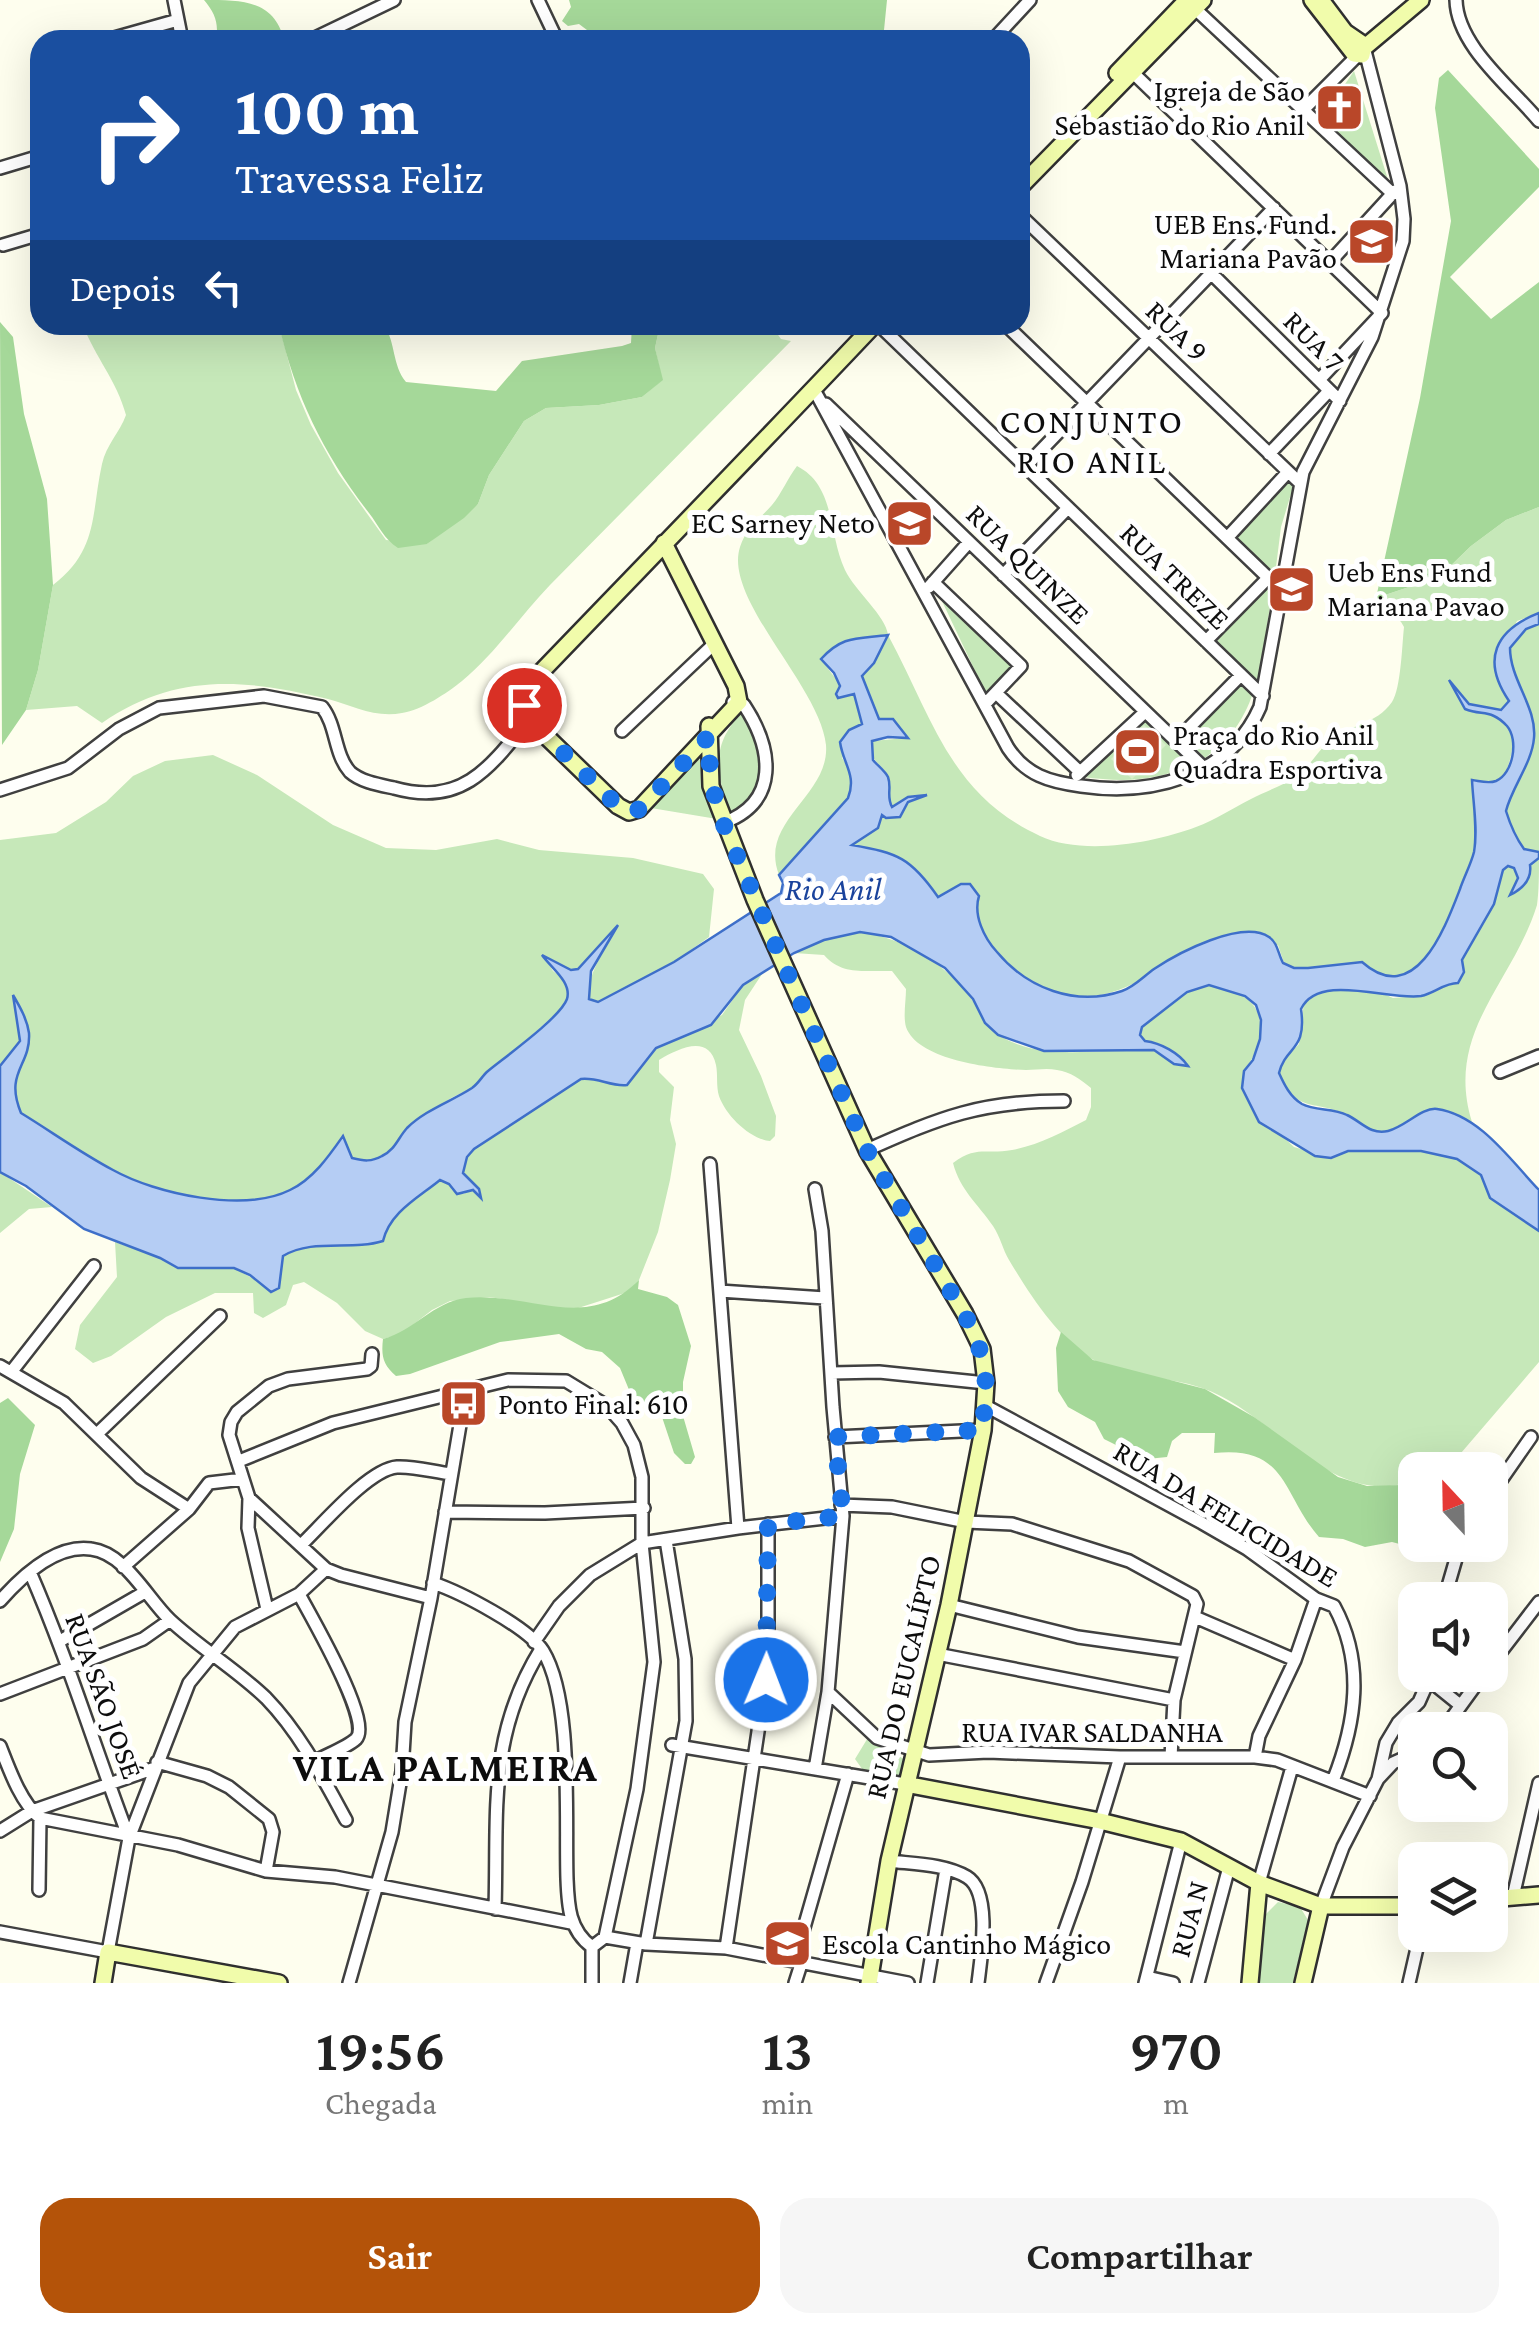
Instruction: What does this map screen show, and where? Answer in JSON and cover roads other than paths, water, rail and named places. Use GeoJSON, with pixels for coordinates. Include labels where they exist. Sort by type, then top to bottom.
{"type":"FeatureCollection","features":[{"type":"Feature","properties":{"kind":"street"},"geometry":{"type":"LineString","coordinates":[[174,0],[180,30]]}},
{"type":"Feature","properties":{"kind":"street"},"geometry":{"type":"LineString","coordinates":[[332,30],[394,0]]}},
{"type":"Feature","properties":{"kind":"street"},"geometry":{"type":"LineString","coordinates":[[538,0],[552,30]]}},
{"type":"Feature","properties":{"kind":"street"},"geometry":{"type":"LineString","coordinates":[[1002,30],[1030,0]]}},
{"type":"Feature","properties":{"kind":"street"},"geometry":{"type":"LineString","coordinates":[[1312,0],[1360,49]]}},
{"type":"Feature","properties":{"kind":"street"},"geometry":{"type":"LineString","coordinates":[[815,393],[930,586],[985,704],[1022,766],[1037,776],[1067,784],[1114,790],[1142,789],[1179,780],[1204,768],[1242,737],[1255,718],[1263,696],[1300,483],[1309,456],[1382,314],[1403,241],[1404,219],[1376,89],[1360,49],[1320,0]]}},
{"type":"Feature","properties":{"kind":"street"},"geometry":{"type":"LineString","coordinates":[[1304,110],[1360,49],[1421,0]]}},
{"type":"Feature","properties":{"kind":"street"},"geometry":{"type":"LineString","coordinates":[[1456,0],[1459,24],[1469,42],[1539,121]]}},
{"type":"Feature","properties":{"kind":"street"},"geometry":{"type":"LineString","coordinates":[[1030,176],[1193,2],[1304,110],[1396,190]]}},
{"type":"Feature","properties":{"kind":"street"},"geometry":{"type":"LineString","coordinates":[[142,30],[178,20]]}},
{"type":"Feature","properties":{"kind":"street"},"geometry":{"type":"LineString","coordinates":[[1030,164],[1128,69]]}},
{"type":"Feature","properties":{"kind":"street"},"geometry":{"type":"LineString","coordinates":[[1128,69],[1382,314]]}},
{"type":"Feature","properties":{"kind":"street"},"geometry":{"type":"LineString","coordinates":[[0,168],[30,159]]}},
{"type":"Feature","properties":{"kind":"street"},"geometry":{"type":"LineString","coordinates":[[1330,262],[1396,190]]}},
{"type":"Feature","properties":{"kind":"street"},"geometry":{"type":"LineString","coordinates":[[1025,467],[1274,208]]}},
{"type":"Feature","properties":{"kind":"street","name":"RUA 9"},"geometry":{"type":"LineString","coordinates":[[1030,225],[1300,483]]}},
{"type":"Feature","properties":{"kind":"street"},"geometry":{"type":"LineString","coordinates":[[3,245],[30,237]]}},
{"type":"Feature","properties":{"kind":"street","name":"RUA 7"},"geometry":{"type":"LineString","coordinates":[[1212,273],[1340,401]]}},
{"type":"Feature","properties":{"kind":"street"},"geometry":{"type":"LineString","coordinates":[[1318,380],[1382,314]]}},
{"type":"Feature","properties":{"kind":"street"},"geometry":{"type":"LineString","coordinates":[[734,702],[634,804],[618,806],[528,718],[524,701],[663,550],[871,335]]}},
{"type":"Feature","properties":{"kind":"street","name":"RUA TREZE"},"geometry":{"type":"LineString","coordinates":[[889,335],[1263,696]]}},
{"type":"Feature","properties":{"kind":"street"},"geometry":{"type":"LineString","coordinates":[[1016,335],[1281,590]]}},
{"type":"Feature","properties":{"kind":"street"},"geometry":{"type":"LineString","coordinates":[[1269,454],[1329,391]]}},
{"type":"Feature","properties":{"kind":"street","name":"RUA QUINZE"},"geometry":{"type":"LineString","coordinates":[[815,393],[1204,768]]}},
{"type":"Feature","properties":{"kind":"street"},"geometry":{"type":"LineString","coordinates":[[1227,538],[1288,472]]}},
{"type":"Feature","properties":{"kind":"street"},"geometry":{"type":"LineString","coordinates":[[1004,575],[1068,508]]}},
{"type":"Feature","properties":{"kind":"street"},"geometry":{"type":"LineString","coordinates":[[930,586],[970,542]]}},
{"type":"Feature","properties":{"kind":"street"},"geometry":{"type":"LineString","coordinates":[[663,550],[712,646],[734,702],[747,709],[761,744],[765,779],[756,804],[747,813],[723,823]]}},
{"type":"Feature","properties":{"kind":"street"},"geometry":{"type":"LineString","coordinates":[[1206,641],[1268,578]]}},
{"type":"Feature","properties":{"kind":"street"},"geometry":{"type":"LineString","coordinates":[[930,586],[1019,663],[1021,668],[985,704]]}},
{"type":"Feature","properties":{"kind":"street"},"geometry":{"type":"LineString","coordinates":[[622,731],[712,646]]}},
{"type":"Feature","properties":{"kind":"street"},"geometry":{"type":"LineString","coordinates":[[1176,741],[1241,675]]}},
{"type":"Feature","properties":{"kind":"street"},"geometry":{"type":"LineString","coordinates":[[996,692],[1080,772]]}},
{"type":"Feature","properties":{"kind":"street"},"geometry":{"type":"LineString","coordinates":[[0,790],[81,761],[120,729],[159,708],[264,696],[322,707],[330,718],[344,763],[362,780],[410,793],[435,795],[478,776],[528,718]]}},
{"type":"Feature","properties":{"kind":"street"},"geometry":{"type":"LineString","coordinates":[[1067,784],[1145,712]]}},
{"type":"Feature","properties":{"kind":"street","name":"RUA DO EUCALÍPTO"},"geometry":{"type":"LineString","coordinates":[[709,731],[710,779],[723,823],[755,900],[867,1150],[977,1336],[986,1383],[983,1430],[966,1522],[905,1784],[869,1980]]}},
{"type":"Feature","properties":{"kind":"street"},"geometry":{"type":"LineString","coordinates":[[1500,1072],[1539,1056]]}},
{"type":"Feature","properties":{"kind":"street"},"geometry":{"type":"LineString","coordinates":[[867,1150],[968,1109],[1018,1101],[1064,1101]]}},
{"type":"Feature","properties":{"kind":"street"},"geometry":{"type":"LineString","coordinates":[[710,1164],[738,1528]]}},
{"type":"Feature","properties":{"kind":"street"},"geometry":{"type":"LineString","coordinates":[[815,1189],[822,1232],[842,1510],[828,1692],[815,1769]]}},
{"type":"Feature","properties":{"kind":"street"},"geometry":{"type":"LineString","coordinates":[[94,1266],[6,1369],[64,1403],[141,1478],[189,1509]]}},
{"type":"Feature","properties":{"kind":"street"},"geometry":{"type":"LineString","coordinates":[[720,1292],[826,1298]]}},
{"type":"Feature","properties":{"kind":"street"},"geometry":{"type":"LineString","coordinates":[[98,1433],[220,1316]]}},
{"type":"Feature","properties":{"kind":"street"},"geometry":{"type":"LineString","coordinates":[[268,1609],[248,1528],[249,1498],[229,1435],[230,1422],[270,1386],[288,1379],[367,1369],[372,1354]]}},
{"type":"Feature","properties":{"kind":"street"},"geometry":{"type":"LineString","coordinates":[[830,1374],[879,1372],[986,1383]]}},
{"type":"Feature","properties":{"kind":"street"},"geometry":{"type":"LineString","coordinates":[[239,1461],[333,1423],[508,1380],[566,1381],[586,1390],[622,1423],[639,1461],[644,1508],[642,1543],[653,1632],[653,1687],[637,1789],[605,1937],[592,1947]]}},
{"type":"Feature","properties":{"kind":"street"},"geometry":{"type":"LineString","coordinates":[[349,1983],[392,1832],[405,1722],[466,1388]]}},
{"type":"Feature","properties":{"kind":"street","name":"RUA DA FELICIDADE"},"geometry":{"type":"LineString","coordinates":[[986,1406],[1202,1523],[1316,1599],[1334,1606],[1352,1648],[1355,1669],[1352,1720],[1334,1781]]}},
{"type":"Feature","properties":{"kind":"street"},"geometry":{"type":"LineString","coordinates":[[835,1437],[983,1430]]}},
{"type":"Feature","properties":{"kind":"street"},"geometry":{"type":"LineString","coordinates":[[1508,1470],[1531,1437]]}},
{"type":"Feature","properties":{"kind":"street"},"geometry":{"type":"LineString","coordinates":[[301,1545],[386,1470],[402,1467],[451,1474]]}},
{"type":"Feature","properties":{"kind":"street"},"geometry":{"type":"LineString","coordinates":[[123,1567],[189,1509],[213,1480],[243,1479]]}},
{"type":"Feature","properties":{"kind":"street"},"geometry":{"type":"LineString","coordinates":[[249,1498],[326,1568],[430,1598]]}},
{"type":"Feature","properties":{"kind":"street"},"geometry":{"type":"LineString","coordinates":[[495,1909],[498,1766],[519,1692],[559,1606],[590,1575],[642,1543],[842,1510],[892,1506],[966,1522],[1012,1524],[1129,1561],[1193,1596],[1197,1604],[1174,1700],[1171,1758]]}},
{"type":"Feature","properties":{"kind":"street"},"geometry":{"type":"LineString","coordinates":[[445,1512],[545,1513],[644,1508]]}},
{"type":"Feature","properties":{"kind":"street"},"geometry":{"type":"LineString","coordinates":[[726,1948],[768,1664],[768,1524]]}},
{"type":"Feature","properties":{"kind":"street"},"geometry":{"type":"LineString","coordinates":[[630,1983],[642,1944],[677,1745],[686,1670],[666,1540]]}},
{"type":"Feature","properties":{"kind":"street"},"geometry":{"type":"LineString","coordinates":[[0,1600],[30,1572],[53,1558],[94,1548],[123,1567],[170,1620],[269,1701],[314,1762],[346,1820]]}},
{"type":"Feature","properties":{"kind":"street"},"geometry":{"type":"LineString","coordinates":[[103,1983],[129,1838],[189,1683],[235,1626],[299,1594],[326,1568]]}},
{"type":"Feature","properties":{"kind":"street","name":"RUA SÃO JOSÉ"},"geometry":{"type":"LineString","coordinates":[[30,1572],[60,1641],[129,1838]]}},
{"type":"Feature","properties":{"kind":"street"},"geometry":{"type":"LineString","coordinates":[[433,1583],[458,1591],[538,1645],[555,1682],[560,1707],[571,1922],[592,1947],[592,1983]]}},
{"type":"Feature","properties":{"kind":"street"},"geometry":{"type":"LineString","coordinates":[[60,1641],[145,1592]]}},
{"type":"Feature","properties":{"kind":"street"},"geometry":{"type":"LineString","coordinates":[[299,1594],[354,1704],[360,1730],[356,1738],[314,1762]]}},
{"type":"Feature","properties":{"kind":"street"},"geometry":{"type":"LineString","coordinates":[[1255,1757],[1259,1736],[1295,1660],[1316,1599]]}},
{"type":"Feature","properties":{"kind":"street"},"geometry":{"type":"LineString","coordinates":[[1508,1642],[1539,1602]]}},
{"type":"Feature","properties":{"kind":"street"},"geometry":{"type":"LineString","coordinates":[[948,1606],[1078,1638],[1185,1652]]}},
{"type":"Feature","properties":{"kind":"street"},"geometry":{"type":"LineString","coordinates":[[1195,1616],[1295,1660]]}},
{"type":"Feature","properties":{"kind":"street"},"geometry":{"type":"LineString","coordinates":[[0,1694],[143,1639],[170,1620]]}},
{"type":"Feature","properties":{"kind":"street"},"geometry":{"type":"LineString","coordinates":[[937,1654],[1174,1700]]}},
{"type":"Feature","properties":{"kind":"street","name":"RUA IVAR SALDANHA"},"geometry":{"type":"LineString","coordinates":[[828,1692],[878,1738],[913,1752],[947,1756],[988,1752],[1120,1758],[1255,1757],[1277,1760],[1370,1796]]}},
{"type":"Feature","properties":{"kind":"street"},"geometry":{"type":"LineString","coordinates":[[1378,1780],[1382,1752],[1391,1732],[1424,1692]]}},
{"type":"Feature","properties":{"kind":"street"},"geometry":{"type":"LineString","coordinates":[[1446,1692],[1460,1705]]}},
{"type":"Feature","properties":{"kind":"street"},"geometry":{"type":"LineString","coordinates":[[1455,1712],[1470,1692]]}},
{"type":"Feature","properties":{"kind":"street"},"geometry":{"type":"LineString","coordinates":[[677,1745],[1100,1821],[1182,1841],[1259,1883],[1321,1906],[1398,1906]]}},
{"type":"Feature","properties":{"kind":"street"},"geometry":{"type":"LineString","coordinates":[[0,1746],[36,1815],[39,1890]]}},
{"type":"Feature","properties":{"kind":"street"},"geometry":{"type":"LineString","coordinates":[[1046,1983],[1120,1758]]}},
{"type":"Feature","properties":{"kind":"street"},"geometry":{"type":"LineString","coordinates":[[1303,1983],[1321,1906],[1343,1848],[1378,1780],[1398,1760]]}},
{"type":"Feature","properties":{"kind":"street"},"geometry":{"type":"LineString","coordinates":[[0,1830],[156,1765],[229,1787],[269,1819],[273,1832],[266,1872]]}},
{"type":"Feature","properties":{"kind":"street"},"geometry":{"type":"LineString","coordinates":[[1250,1983],[1259,1883],[1292,1767]]}},
{"type":"Feature","properties":{"kind":"street"},"geometry":{"type":"LineString","coordinates":[[796,1983],[848,1774]]}},
{"type":"Feature","properties":{"kind":"street"},"geometry":{"type":"LineString","coordinates":[[1513,1897],[1539,1783]]}},
{"type":"Feature","properties":{"kind":"street"},"geometry":{"type":"LineString","coordinates":[[36,1815],[129,1838],[178,1845],[266,1872],[336,1877],[571,1922]]}},
{"type":"Feature","properties":{"kind":"street"},"geometry":{"type":"LineString","coordinates":[[1173,1983],[1146,1980],[1182,1841]]}},
{"type":"Feature","properties":{"kind":"street"},"geometry":{"type":"LineString","coordinates":[[890,1861],[946,1869],[972,1881],[980,1894],[982,1948],[978,1983]]}},
{"type":"Feature","properties":{"kind":"street","name":"RUA N"},"geometry":{"type":"LineString","coordinates":[[1198,1983],[1229,1867]]}},
{"type":"Feature","properties":{"kind":"street"},"geometry":{"type":"LineString","coordinates":[[927,1983],[946,1869]]}},
{"type":"Feature","properties":{"kind":"street"},"geometry":{"type":"LineString","coordinates":[[1508,1898],[1539,1895]]}},
{"type":"Feature","properties":{"kind":"street"},"geometry":{"type":"LineString","coordinates":[[1255,1924],[1273,1901],[1298,1897]]}},
{"type":"Feature","properties":{"kind":"street"},"geometry":{"type":"LineString","coordinates":[[1298,1897],[1312,1910],[1315,1931]]}},
{"type":"Feature","properties":{"kind":"street"},"geometry":{"type":"LineString","coordinates":[[0,1932],[279,1983]]}},
{"type":"Feature","properties":{"kind":"street"},"geometry":{"type":"LineString","coordinates":[[605,1937],[642,1944],[726,1948],[799,1960],[869,1980],[908,1983]]}},
{"type":"Feature","properties":{"kind":"street"},"geometry":{"type":"LineString","coordinates":[[1408,1983],[1416,1952]]}},
{"type":"Feature","properties":{"kind":"water","name":"Rio Anil"},"geometry":{"type":"Polygon","coordinates":[[[1539,613],[1539,624],[1526,629],[1510,648],[1534,727],[1530,757],[1506,811],[1524,849],[1539,852],[1539,858],[1530,865],[1528,879],[1510,895],[1518,878],[1514,868],[1508,866],[1503,870],[1494,904],[1462,960],[1464,972],[1458,983],[1421,996],[1338,990],[1310,998],[1301,1009],[1299,1041],[1279,1073],[1302,1104],[1342,1113],[1376,1131],[1394,1129],[1431,1109],[1467,1120],[1494,1141],[1539,1190],[1539,1231],[1490,1198],[1481,1175],[1457,1159],[1421,1151],[1348,1151],[1331,1158],[1315,1156],[1259,1122],[1242,1088],[1244,1071],[1253,1060],[1260,1039],[1261,1020],[1256,1005],[1245,996],[1209,985],[1187,992],[1142,1027],[1140,1035],[1145,1041],[1169,1049],[1188,1066],[1174,1064],[1154,1050],[1044,1051],[998,1035],[945,968],[891,937],[860,932],[824,940],[794,953],[743,985],[711,1025],[656,1048],[627,1085],[581,1079],[474,1149],[467,1157],[463,1173],[479,1189],[481,1198],[473,1190],[457,1194],[440,1180],[398,1214],[383,1241],[307,1247],[283,1256],[279,1288],[271,1292],[234,1268],[178,1268],[84,1229],[26,1186],[0,1172],[0,1066],[20,1041],[13,995],[29,1033],[15,1088],[21,1113],[131,1179],[200,1198],[249,1200],[271,1197],[306,1180],[343,1136],[352,1158],[378,1158],[414,1122],[472,1088],[562,1007],[567,999],[566,987],[542,955],[571,970],[578,969],[618,925],[591,971],[589,999],[598,1002],[674,962],[781,893],[783,883],[779,875],[848,798],[850,776],[840,742],[849,730],[862,724],[854,694],[838,698],[840,686],[821,659],[836,646],[859,638],[888,635],[874,663],[862,676],[879,719],[893,719],[908,738],[872,741],[873,760],[888,777],[892,807],[908,797],[927,795],[908,802],[900,817],[882,815],[878,828],[852,845],[902,859],[938,897],[961,884],[970,884],[979,896],[979,918],[988,940],[1023,976],[1070,995],[1104,995],[1126,989],[1194,947],[1243,932],[1269,937],[1283,963],[1294,968],[1362,962],[1381,974],[1398,976],[1412,970],[1436,942],[1471,861],[1476,835],[1472,780],[1496,781],[1507,771],[1512,756],[1513,740],[1507,726],[1491,715],[1465,709],[1449,680],[1469,704],[1501,710],[1509,701],[1496,672],[1497,648],[1512,628],[1539,613]]]}},
{"type":"Feature","properties":{"kind":"place","name":"Igreja de São Sebastião do Rio Anil"},"geometry":{"type":"Point","coordinates":[1340,108]}},
{"type":"Feature","properties":{"kind":"place","name":"UEB Ens. Fund. Mariana Pavão"},"geometry":{"type":"Point","coordinates":[1372,241]}},
{"type":"Feature","properties":{"kind":"place","name":"EC Sarney Neto"},"geometry":{"type":"Point","coordinates":[910,523]}},
{"type":"Feature","properties":{"kind":"place","name":"Ueb Ens Fund Mariana Pavao"},"geometry":{"type":"Point","coordinates":[1292,589]}},
{"type":"Feature","properties":{"kind":"place","name":"Praça do Rio Anil Quadra Esportiva"},"geometry":{"type":"Point","coordinates":[1138,752]}},
{"type":"Feature","properties":{"kind":"place","name":"Ponto Final: 610"},"geometry":{"type":"Point","coordinates":[463,1404]}},
{"type":"Feature","properties":{"kind":"place","name":"Escola Cantinho Mágico"},"geometry":{"type":"Point","coordinates":[787,1944]}},
{"type":"Feature","properties":{"kind":"district","name":"CONJUNTO RIO ANIL"},"geometry":{"type":"Point","coordinates":[1092,441]}},
{"type":"Feature","properties":{"kind":"district","name":"VILA PALMEIRA"},"geometry":{"type":"Point","coordinates":[446,1767]}}]}
